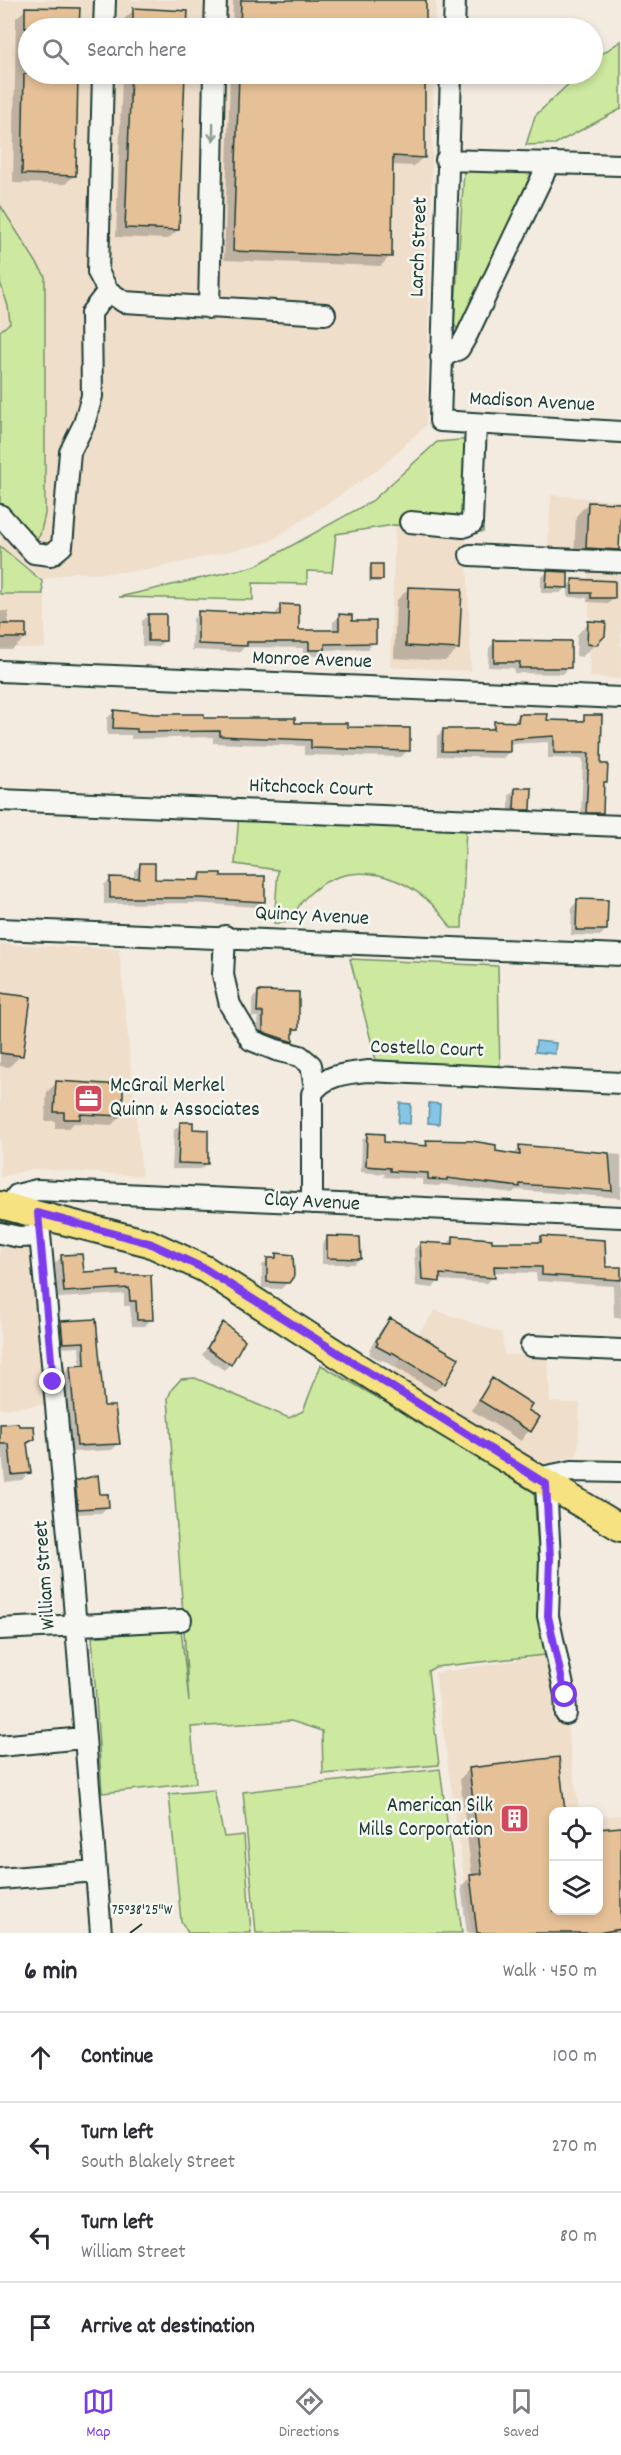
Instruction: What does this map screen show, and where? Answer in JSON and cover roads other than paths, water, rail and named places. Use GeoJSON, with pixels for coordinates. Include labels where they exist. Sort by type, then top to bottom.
{"type":"FeatureCollection","features":[{"type":"Feature","properties":{"kind":"main road","name":"Clay Avenue"},"geometry":{"type":"LineString","coordinates":[[4,1206],[39,1225],[149,1243],[205,1269],[542,1481],[621,1528]]}},
{"type":"Feature","properties":{"kind":"street"},"geometry":{"type":"LineString","coordinates":[[104,18],[105,0]]}},
{"type":"Feature","properties":{"kind":"street"},"geometry":{"type":"LineString","coordinates":[[215,18],[216,0]]}},
{"type":"Feature","properties":{"kind":"street"},"geometry":{"type":"LineString","coordinates":[[454,18],[455,0]]}},
{"type":"Feature","properties":{"kind":"street"},"geometry":{"type":"LineString","coordinates":[[103,84],[98,272],[108,291],[123,302],[325,314]]}},
{"type":"Feature","properties":{"kind":"street"},"geometry":{"type":"LineString","coordinates":[[209,308],[214,84]]}},
{"type":"Feature","properties":{"kind":"street","name":"Larch Street"},"geometry":{"type":"LineString","coordinates":[[440,422],[446,160],[450,84]]}},
{"type":"Feature","properties":{"kind":"street"},"geometry":{"type":"LineString","coordinates":[[446,160],[621,165]]}},
{"type":"Feature","properties":{"kind":"street"},"geometry":{"type":"LineString","coordinates":[[441,357],[459,349],[466,337],[549,163]]}},
{"type":"Feature","properties":{"kind":"street"},"geometry":{"type":"LineString","coordinates":[[0,515],[34,553],[51,555],[62,546],[70,452],[84,423],[92,396],[91,313],[108,291]]}},
{"type":"Feature","properties":{"kind":"street","name":"Madison Avenue"},"geometry":{"type":"LineString","coordinates":[[440,422],[621,432]]}},
{"type":"Feature","properties":{"kind":"street"},"geometry":{"type":"LineString","coordinates":[[410,522],[463,527],[472,523],[476,424]]}},
{"type":"Feature","properties":{"kind":"street"},"geometry":{"type":"LineString","coordinates":[[470,555],[621,562]]}},
{"type":"Feature","properties":{"kind":"street","name":"Monroe Avenue"},"geometry":{"type":"LineString","coordinates":[[0,671],[621,698]]}},
{"type":"Feature","properties":{"kind":"street","name":"Hitchcock Court"},"geometry":{"type":"LineString","coordinates":[[0,800],[621,825]]}},
{"type":"Feature","properties":{"kind":"street","name":"Quincy Avenue"},"geometry":{"type":"LineString","coordinates":[[0,929],[225,936],[621,955]]}},
{"type":"Feature","properties":{"kind":"street"},"geometry":{"type":"LineString","coordinates":[[225,936],[223,975],[230,1005],[251,1040],[300,1056],[311,1065],[315,1088],[312,1094],[312,1203]]}},
{"type":"Feature","properties":{"kind":"street","name":"Costello Court"},"geometry":{"type":"LineString","coordinates":[[315,1088],[318,1083],[330,1078],[368,1071],[621,1083]]}},
{"type":"Feature","properties":{"kind":"street","name":"Clay Avenue"},"geometry":{"type":"LineString","coordinates":[[4,1206],[17,1195],[37,1190],[621,1217]]}},
{"type":"Feature","properties":{"kind":"street"},"geometry":{"type":"LineString","coordinates":[[0,1233],[19,1237],[39,1225]]}},
{"type":"Feature","properties":{"kind":"street","name":"William Street"},"geometry":{"type":"LineString","coordinates":[[39,1225],[71,1567],[83,1738],[101,1933]]}},
{"type":"Feature","properties":{"kind":"street"},"geometry":{"type":"LineString","coordinates":[[531,1346],[621,1350]]}},
{"type":"Feature","properties":{"kind":"street"},"geometry":{"type":"LineString","coordinates":[[566,1714],[565,1695],[548,1616],[550,1558],[542,1481],[572,1471],[621,1472]]}},
{"type":"Feature","properties":{"kind":"street"},"geometry":{"type":"LineString","coordinates":[[0,1629],[181,1620]]}},
{"type":"Feature","properties":{"kind":"street"},"geometry":{"type":"LineString","coordinates":[[0,1746],[83,1738]]}},
{"type":"Feature","properties":{"kind":"street"},"geometry":{"type":"LineString","coordinates":[[0,1878],[95,1871]]}},
{"type":"Feature","properties":{"kind":"water"},"geometry":{"type":"Polygon","coordinates":[[[536,1041],[556,1043],[555,1054],[535,1052],[536,1041]]]}},
{"type":"Feature","properties":{"kind":"water"},"geometry":{"type":"Polygon","coordinates":[[[400,1103],[411,1104],[410,1124],[398,1123],[400,1103]]]}},
{"type":"Feature","properties":{"kind":"water"},"geometry":{"type":"Polygon","coordinates":[[[429,1103],[440,1104],[439,1124],[428,1123],[429,1103]]]}},
{"type":"Feature","properties":{"kind":"place","name":"McGrail Merkel Quinn & Associates"},"geometry":{"type":"Point","coordinates":[89,1099]}},
{"type":"Feature","properties":{"kind":"place","name":"American Silk Mills Corporation"},"geometry":{"type":"Point","coordinates":[514,1819]}}]}
